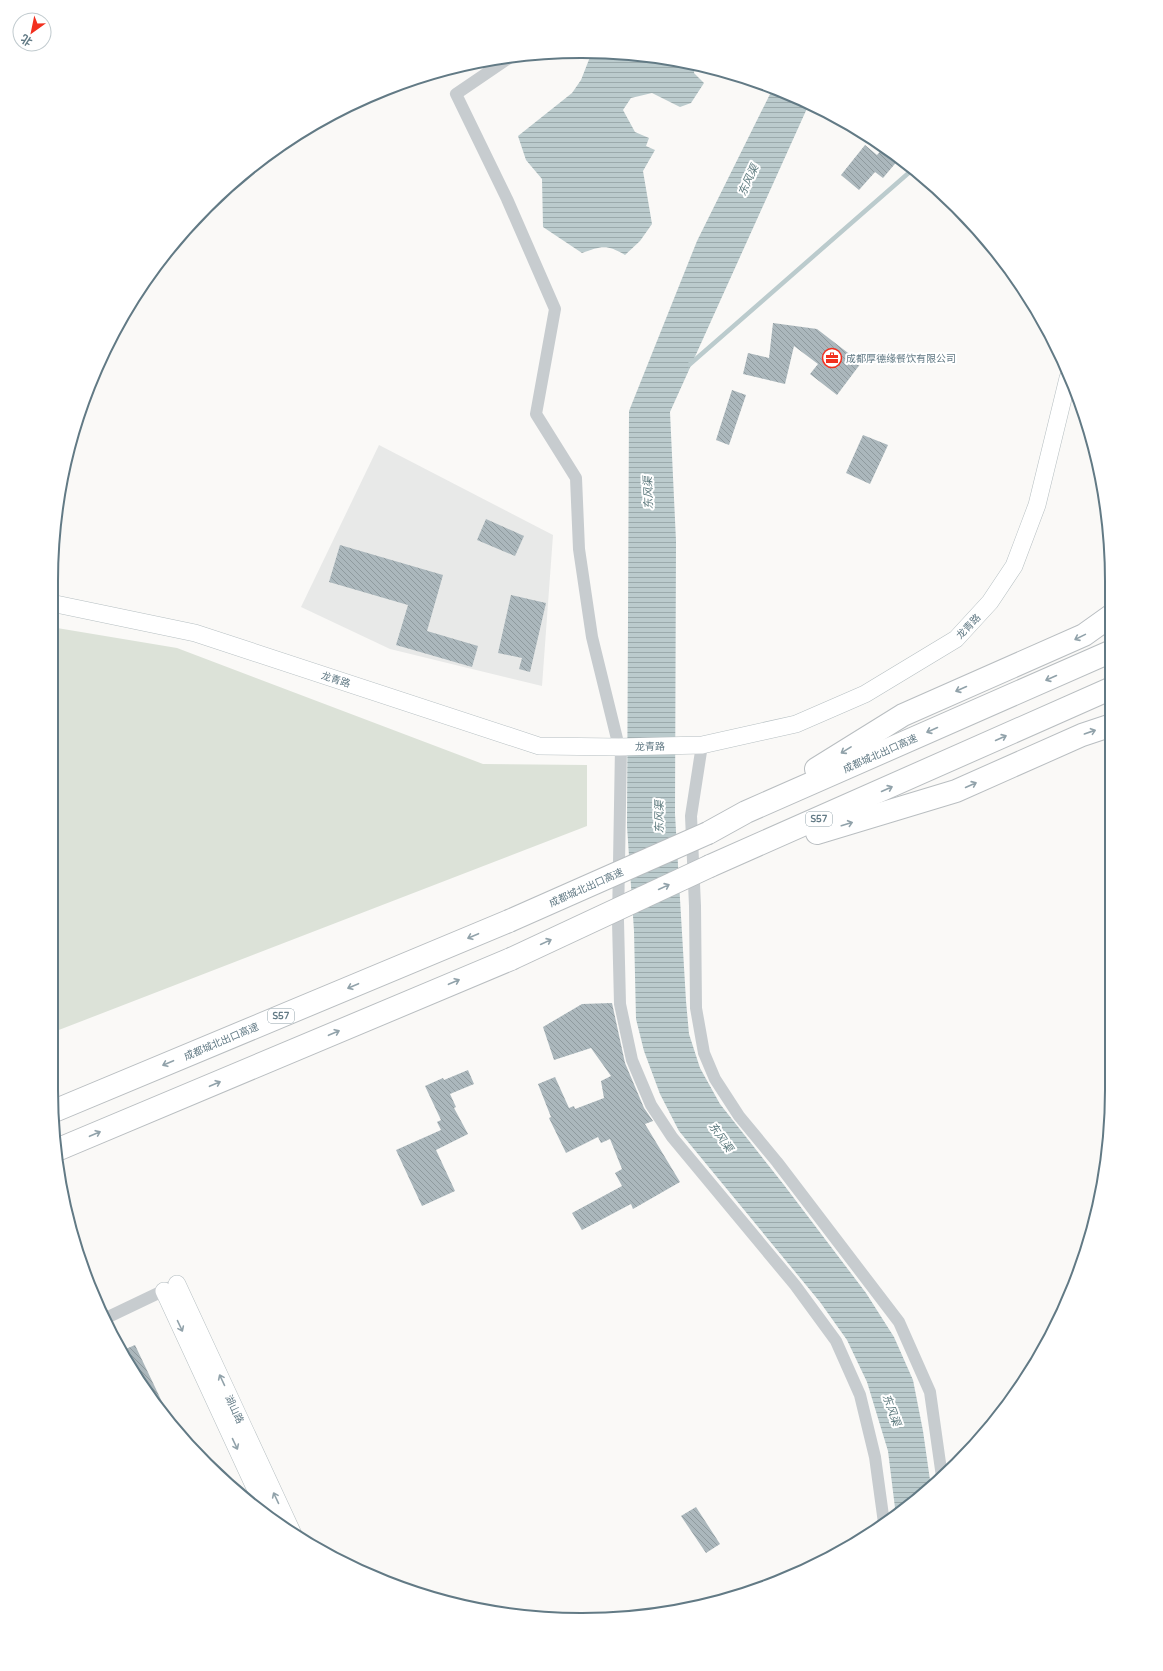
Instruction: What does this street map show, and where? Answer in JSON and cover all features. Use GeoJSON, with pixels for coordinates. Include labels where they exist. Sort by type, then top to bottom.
{"type":"FeatureCollection","features":[{"type":"Feature","properties":{"kind":"highway"},"geometry":{"type":"LineString","coordinates":[[746,812],[903,715],[1084,635],[1105,620]]}},
{"type":"Feature","properties":{"kind":"highway","name":"成都城北出口高速"},"geometry":{"type":"LineString","coordinates":[[59,1109],[509,921],[708,833],[746,812],[1105,654]]}},
{"type":"Feature","properties":{"kind":"highway","name":"S57"},"geometry":{"type":"LineString","coordinates":[[61,1148],[511,958],[720,862],[1105,691]]}},
{"type":"Feature","properties":{"kind":"highway"},"geometry":{"type":"LineString","coordinates":[[720,862],[956,791],[1082,735],[1105,727]]}},
{"type":"Feature","properties":{"kind":"street"},"geometry":{"type":"LineString","coordinates":[[500,64],[456,94],[507,199],[555,309],[536,414],[576,478],[579,549],[592,637],[620,747],[618,921],[620,1004],[632,1060],[651,1105],[672,1137],[795,1285],[836,1341],[860,1395],[875,1457],[883,1517]]}},
{"type":"Feature","properties":{"kind":"street","name":"龙青路"},"geometry":{"type":"LineString","coordinates":[[58,604],[195,633],[539,746],[701,746],[796,724],[865,694],[956,639],[990,602],[1014,566],[1037,504],[1066,385]]}},
{"type":"Feature","properties":{"kind":"street"},"geometry":{"type":"LineString","coordinates":[[701,746],[690,816],[695,906],[696,1008],[704,1053],[715,1079],[739,1116],[777,1162],[899,1322],[930,1392],[941,1470]]}},
{"type":"Feature","properties":{"kind":"street"},"geometry":{"type":"LineString","coordinates":[[110,1316],[171,1288]]}},
{"type":"Feature","properties":{"kind":"street","name":"湖山路"},"geometry":{"type":"LineString","coordinates":[[171,1288],[263,1505]]}},
{"type":"Feature","properties":{"kind":"street","name":"湖山路"},"geometry":{"type":"LineString","coordinates":[[171,1288],[287,1522]]}},
{"type":"Feature","properties":{"kind":"shaded area"},"geometry":{"type":"Polygon","coordinates":[[[379,445],[553,535],[542,686],[390,649],[301,607],[379,445]]]}},
{"type":"Feature","properties":{"kind":"shaded area"},"geometry":{"type":"Polygon","coordinates":[[[58,628],[177,648],[483,764],[587,765],[587,826],[58,1030],[58,628]]]}},
{"type":"Feature","properties":{"kind":"water"},"geometry":{"type":"Polygon","coordinates":[[[590,58],[650,62],[684,68],[694,70],[694,73],[704,83],[691,103],[680,107],[652,93],[631,98],[623,110],[635,132],[649,138],[646,146],[655,150],[643,171],[652,224],[640,241],[625,255],[619,251],[604,247],[582,253],[543,227],[542,179],[526,160],[518,136],[572,93],[581,80],[590,58]]]}},
{"type":"Feature","properties":{"kind":"water","name":"东风渠"},"geometry":{"type":"Polygon","coordinates":[[[770,94],[807,109],[670,412],[676,541],[675,814],[686,1001],[689,1034],[700,1068],[720,1104],[866,1293],[894,1337],[913,1380],[923,1431],[930,1480],[895,1509],[888,1451],[867,1382],[847,1340],[820,1302],[679,1131],[660,1094],[644,1051],[636,1019],[634,931],[627,826],[629,411],[697,241],[770,94]]]}},
{"type":"Feature","properties":{"kind":"building"},"geometry":{"type":"Polygon","coordinates":[[[865,145],[877,155],[880,152],[896,163],[883,178],[875,172],[859,190],[841,175],[865,145]]]}},
{"type":"Feature","properties":{"kind":"building","name":"成都厚德缘餐饮有限公司"},"geometry":{"type":"Polygon","coordinates":[[[773,323],[817,329],[861,363],[837,395],[810,374],[818,364],[794,346],[785,384],[743,374],[748,353],[769,358],[773,323]]]}},
{"type":"Feature","properties":{"kind":"building"},"geometry":{"type":"Polygon","coordinates":[[[732,390],[746,395],[729,445],[716,440],[732,390]]]}},
{"type":"Feature","properties":{"kind":"building"},"geometry":{"type":"Polygon","coordinates":[[[863,435],[888,445],[870,484],[846,473],[863,435]]]}},
{"type":"Feature","properties":{"kind":"building"},"geometry":{"type":"Polygon","coordinates":[[[486,519],[524,536],[515,556],[477,540],[486,519]]]}},
{"type":"Feature","properties":{"kind":"building"},"geometry":{"type":"Polygon","coordinates":[[[340,545],[443,575],[427,631],[478,646],[472,667],[396,645],[408,605],[329,582],[340,545]]]}},
{"type":"Feature","properties":{"kind":"building"},"geometry":{"type":"Polygon","coordinates":[[[511,595],[546,603],[530,672],[519,669],[522,658],[498,653],[511,595]]]}},
{"type":"Feature","properties":{"kind":"building"},"geometry":{"type":"Polygon","coordinates":[[[612,1003],[625,1063],[644,1108],[653,1121],[645,1124],[680,1182],[633,1209],[631,1204],[582,1230],[572,1213],[622,1186],[615,1173],[622,1169],[610,1139],[601,1143],[598,1137],[566,1153],[549,1118],[551,1117],[538,1084],[555,1077],[569,1108],[574,1106],[575,1109],[604,1098],[601,1081],[611,1076],[591,1048],[554,1060],[543,1027],[582,1004],[612,1003]]]}},
{"type":"Feature","properties":{"kind":"building"},"geometry":{"type":"Polygon","coordinates":[[[468,1070],[474,1084],[450,1094],[456,1107],[454,1108],[468,1134],[436,1150],[455,1191],[422,1206],[396,1150],[441,1130],[437,1122],[441,1120],[425,1086],[443,1078],[444,1080],[468,1070]]]}},
{"type":"Feature","properties":{"kind":"building"},"geometry":{"type":"Polygon","coordinates":[[[135,1345],[163,1404],[146,1380],[127,1349],[135,1345]]]}},
{"type":"Feature","properties":{"kind":"building"},"geometry":{"type":"Polygon","coordinates":[[[696,1507],[720,1544],[706,1553],[681,1516],[696,1507]]]}},
{"type":"Feature","properties":{"kind":"waterway"},"geometry":{"type":"LineString","coordinates":[[689,365],[909,173]]}},
{"type":"Feature","properties":{"kind":"place","name":"成都厚德缘餐饮有限公司"},"geometry":{"type":"Point","coordinates":[832,358]}}]}
